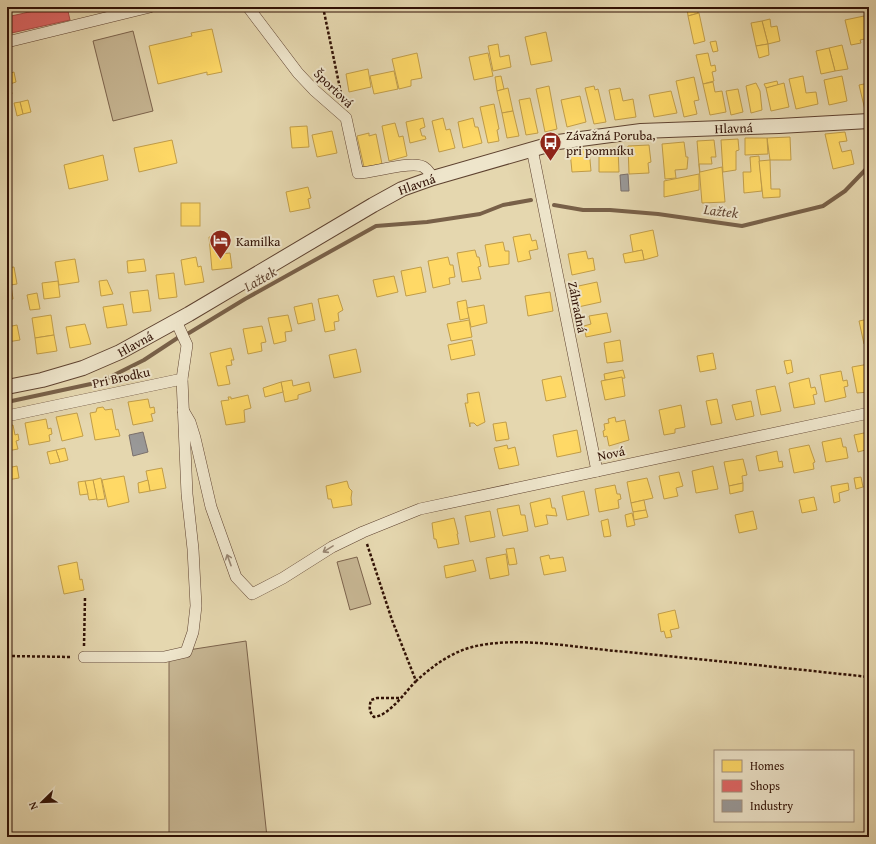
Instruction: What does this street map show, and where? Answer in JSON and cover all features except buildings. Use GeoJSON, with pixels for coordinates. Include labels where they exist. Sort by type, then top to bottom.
{"type":"FeatureCollection","features":[{"type":"Feature","properties":{"kind":"street"},"geometry":{"type":"LineString","coordinates":[[7,42],[150,7]]}},
{"type":"Feature","properties":{"kind":"street","name":"Športová"},"geometry":{"type":"LineString","coordinates":[[248,7],[314,90],[346,118],[358,173],[374,172],[416,164],[425,167],[433,178]]}},
{"type":"Feature","properties":{"kind":"street","name":"Hlavná"},"geometry":{"type":"LineString","coordinates":[[7,387],[42,380],[83,368],[120,352],[176,321],[373,204],[402,189],[433,178],[558,142],[641,131],[869,121]]}},
{"type":"Feature","properties":{"kind":"street","name":"Záhradná"},"geometry":{"type":"LineString","coordinates":[[532,149],[597,471]]}},
{"type":"Feature","properties":{"kind":"street"},"geometry":{"type":"LineString","coordinates":[[84,658],[164,657],[186,652],[193,632],[196,606],[193,549],[187,494],[182,379],[187,345],[176,321]]}},
{"type":"Feature","properties":{"kind":"street","name":"Pri Brodku"},"geometry":{"type":"LineString","coordinates":[[7,416],[182,379]]}},
{"type":"Feature","properties":{"kind":"street","name":"Nová"},"geometry":{"type":"LineString","coordinates":[[183,410],[190,422],[195,438],[211,507],[230,563],[236,578],[252,594],[283,578],[332,547],[363,532],[420,509],[869,413]]}},
{"type":"Feature","properties":{"kind":"path"},"geometry":{"type":"LineString","coordinates":[[323,7],[346,118]]}},
{"type":"Feature","properties":{"kind":"path"},"geometry":{"type":"LineString","coordinates":[[363,532],[392,620],[416,680]]}},
{"type":"Feature","properties":{"kind":"path"},"geometry":{"type":"LineString","coordinates":[[7,656],[84,658],[85,597]]}},
{"type":"Feature","properties":{"kind":"path"},"geometry":{"type":"LineString","coordinates":[[399,698],[377,698],[371,700],[369,706],[371,713],[374,717],[381,717],[399,698],[416,680],[434,665],[456,652],[473,647],[502,642],[569,646],[869,677]]}},
{"type":"Feature","properties":{"kind":"shaded area"},"geometry":{"type":"Polygon","coordinates":[[[133,31],[153,111],[113,121],[93,41],[133,31]]]}},
{"type":"Feature","properties":{"kind":"shaded area"},"geometry":{"type":"Polygon","coordinates":[[[357,557],[371,604],[350,610],[337,562],[357,557]]]}},
{"type":"Feature","properties":{"kind":"shaded area"},"geometry":{"type":"Polygon","coordinates":[[[246,641],[267,837],[169,837],[169,653],[246,641]]]}},
{"type":"Feature","properties":{"kind":"waterway","name":"Lažtek"},"geometry":{"type":"LineString","coordinates":[[554,205],[583,210],[610,210],[658,214],[742,226],[823,206],[845,191],[869,166]]}},
{"type":"Feature","properties":{"kind":"waterway","name":"Lažtek"},"geometry":{"type":"LineString","coordinates":[[7,402],[100,382],[144,360],[179,337],[189,333],[245,299],[376,226],[427,222],[480,214],[503,205],[531,200]]}},
{"type":"Feature","properties":{"kind":"place","name":"Závažná Poruba, pri pomníku"},"geometry":{"type":"Point","coordinates":[550,162]}},
{"type":"Feature","properties":{"kind":"place","name":"Kamilka"},"geometry":{"type":"Point","coordinates":[221,260]}}]}
